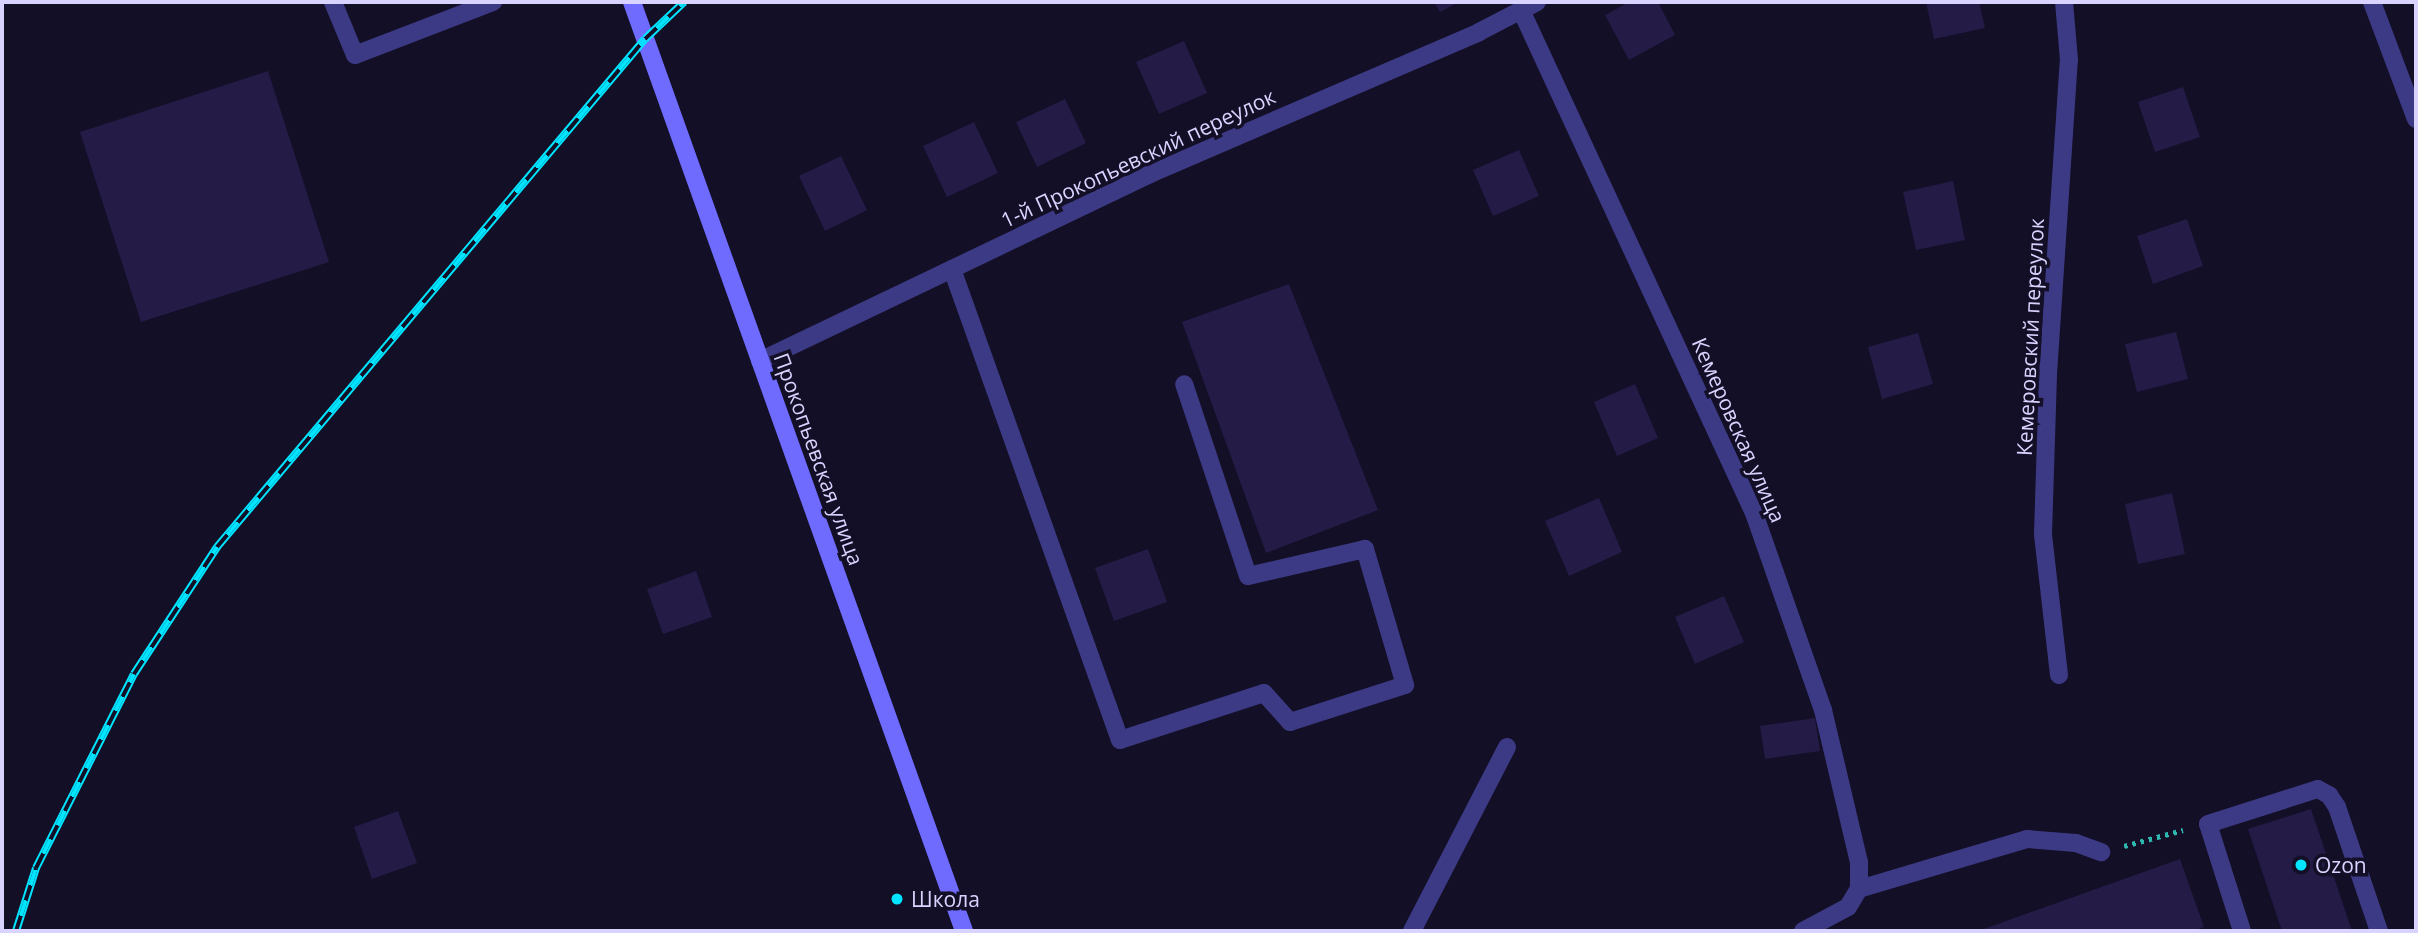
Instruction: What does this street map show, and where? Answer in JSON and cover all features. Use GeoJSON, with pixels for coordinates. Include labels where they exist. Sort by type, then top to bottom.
{"type":"FeatureCollection","features":[{"type":"Feature","properties":{"kind":"main road","name":"Прокопьевская улица"},"geometry":{"type":"LineString","coordinates":[[632,2],[964,931]]}},
{"type":"Feature","properties":{"kind":"street"},"geometry":{"type":"LineString","coordinates":[[333,2],[355,55],[492,2]]}},
{"type":"Feature","properties":{"kind":"street","name":"Кемеровский переулок"},"geometry":{"type":"LineString","coordinates":[[2059,675],[2043,534],[2048,374],[2070,60],[2064,2]]}},
{"type":"Feature","properties":{"kind":"street"},"geometry":{"type":"LineString","coordinates":[[2372,2],[2416,119]]}},
{"type":"Feature","properties":{"kind":"street","name":"1-й Прокопьевский переулок"},"geometry":{"type":"LineString","coordinates":[[760,361],[1150,174],[1479,32],[1529,6]]}},
{"type":"Feature","properties":{"kind":"street","name":"Кемеровская улица"},"geometry":{"type":"LineString","coordinates":[[1529,6],[1754,513],[1822,710],[1859,862],[1859,889]]}},
{"type":"Feature","properties":{"kind":"street"},"geometry":{"type":"LineString","coordinates":[[953,269],[1120,740],[1264,693],[1290,722],[1405,685],[1365,549],[1248,576],[1184,384]]}},
{"type":"Feature","properties":{"kind":"street"},"geometry":{"type":"LineString","coordinates":[[1412,931],[1507,747]]}},
{"type":"Feature","properties":{"kind":"street"},"geometry":{"type":"LineString","coordinates":[[2242,931],[2208,824],[2318,789],[2329,795],[2337,807],[2379,931]]}},
{"type":"Feature","properties":{"kind":"street"},"geometry":{"type":"LineString","coordinates":[[1803,931],[1848,906],[1859,889],[2027,839],[2076,843],[2101,852]]}},
{"type":"Feature","properties":{"kind":"path"},"geometry":{"type":"LineString","coordinates":[[2101,852],[2208,824]]}},
{"type":"Feature","properties":{"kind":"building"},"geometry":{"type":"Polygon","coordinates":[[[1434,2],[1459,2],[1440,12],[1434,2]]]}},
{"type":"Feature","properties":{"kind":"building"},"geometry":{"type":"Polygon","coordinates":[[[1629,2],[1658,2],[1675,35],[1629,60],[1605,15],[1629,2]]]}},
{"type":"Feature","properties":{"kind":"building"},"geometry":{"type":"Polygon","coordinates":[[[1926,2],[1979,2],[1985,28],[1934,39],[1926,2]]]}},
{"type":"Feature","properties":{"kind":"building"},"geometry":{"type":"Polygon","coordinates":[[[1184,41],[1207,93],[1159,114],[1136,62],[1184,41]]]}},
{"type":"Feature","properties":{"kind":"building"},"geometry":{"type":"Polygon","coordinates":[[[268,71],[329,262],[141,322],[80,132],[268,71]]]}},
{"type":"Feature","properties":{"kind":"building"},"geometry":{"type":"Polygon","coordinates":[[[2183,87],[2200,137],[2155,152],[2138,102],[2183,87]]]}},
{"type":"Feature","properties":{"kind":"building"},"geometry":{"type":"Polygon","coordinates":[[[1065,99],[1086,143],[1037,167],[1016,122],[1065,99]]]}},
{"type":"Feature","properties":{"kind":"building"},"geometry":{"type":"Polygon","coordinates":[[[974,122],[998,173],[947,197],[923,146],[974,122]]]}},
{"type":"Feature","properties":{"kind":"building"},"geometry":{"type":"Polygon","coordinates":[[[1519,150],[1539,196],[1493,216],[1473,170],[1519,150]]]}},
{"type":"Feature","properties":{"kind":"building"},"geometry":{"type":"Polygon","coordinates":[[[841,156],[867,210],[825,231],[799,176],[841,156]]]}},
{"type":"Feature","properties":{"kind":"building"},"geometry":{"type":"Polygon","coordinates":[[[1953,181],[1965,240],[1916,250],[1903,192],[1953,181]]]}},
{"type":"Feature","properties":{"kind":"building"},"geometry":{"type":"Polygon","coordinates":[[[2187,219],[2203,266],[2153,284],[2137,236],[2187,219]]]}},
{"type":"Feature","properties":{"kind":"building"},"geometry":{"type":"Polygon","coordinates":[[[1289,284],[1378,510],[1266,553],[1182,322],[1289,284]]]}},
{"type":"Feature","properties":{"kind":"building"},"geometry":{"type":"Polygon","coordinates":[[[2176,332],[2188,379],[2137,392],[2125,344],[2176,332]]]}},
{"type":"Feature","properties":{"kind":"building"},"geometry":{"type":"Polygon","coordinates":[[[1918,333],[1933,384],[1882,399],[1868,347],[1918,333]]]}},
{"type":"Feature","properties":{"kind":"building"},"geometry":{"type":"Polygon","coordinates":[[[1635,384],[1658,438],[1617,456],[1594,402],[1635,384]]]}},
{"type":"Feature","properties":{"kind":"building"},"geometry":{"type":"Polygon","coordinates":[[[2172,493],[2185,554],[2138,564],[2125,504],[2172,493]]]}},
{"type":"Feature","properties":{"kind":"building"},"geometry":{"type":"Polygon","coordinates":[[[1599,498],[1622,552],[1569,576],[1545,521],[1599,498]]]}},
{"type":"Feature","properties":{"kind":"building"},"geometry":{"type":"Polygon","coordinates":[[[1148,549],[1167,602],[1114,621],[1095,568],[1148,549]]]}},
{"type":"Feature","properties":{"kind":"building"},"geometry":{"type":"Polygon","coordinates":[[[696,571],[712,617],[663,634],[647,589],[696,571]]]}},
{"type":"Feature","properties":{"kind":"building"},"geometry":{"type":"Polygon","coordinates":[[[1724,596],[1744,642],[1695,664],[1675,617],[1724,596]]]}},
{"type":"Feature","properties":{"kind":"building"},"geometry":{"type":"Polygon","coordinates":[[[1815,718],[1820,751],[1765,759],[1760,726],[1815,718]]]}},
{"type":"Feature","properties":{"kind":"building"},"geometry":{"type":"Polygon","coordinates":[[[2311,809],[2352,931],[2282,931],[2248,829],[2311,809]]]}},
{"type":"Feature","properties":{"kind":"building"},"geometry":{"type":"Polygon","coordinates":[[[398,811],[417,863],[372,879],[354,827],[398,811]]]}},
{"type":"Feature","properties":{"kind":"building"},"geometry":{"type":"Polygon","coordinates":[[[2180,859],[2204,927],[2192,931],[1978,931],[2180,859]]]}},
{"type":"Feature","properties":{"kind":"railway"},"geometry":{"type":"LineString","coordinates":[[16,931],[36,868],[134,674],[217,547],[645,39],[684,2]]}},
{"type":"Feature","properties":{"kind":"place","name":"Ozon"},"geometry":{"type":"Point","coordinates":[2301,865]}},
{"type":"Feature","properties":{"kind":"place","name":"Школа"},"geometry":{"type":"Point","coordinates":[897,899]}}]}
